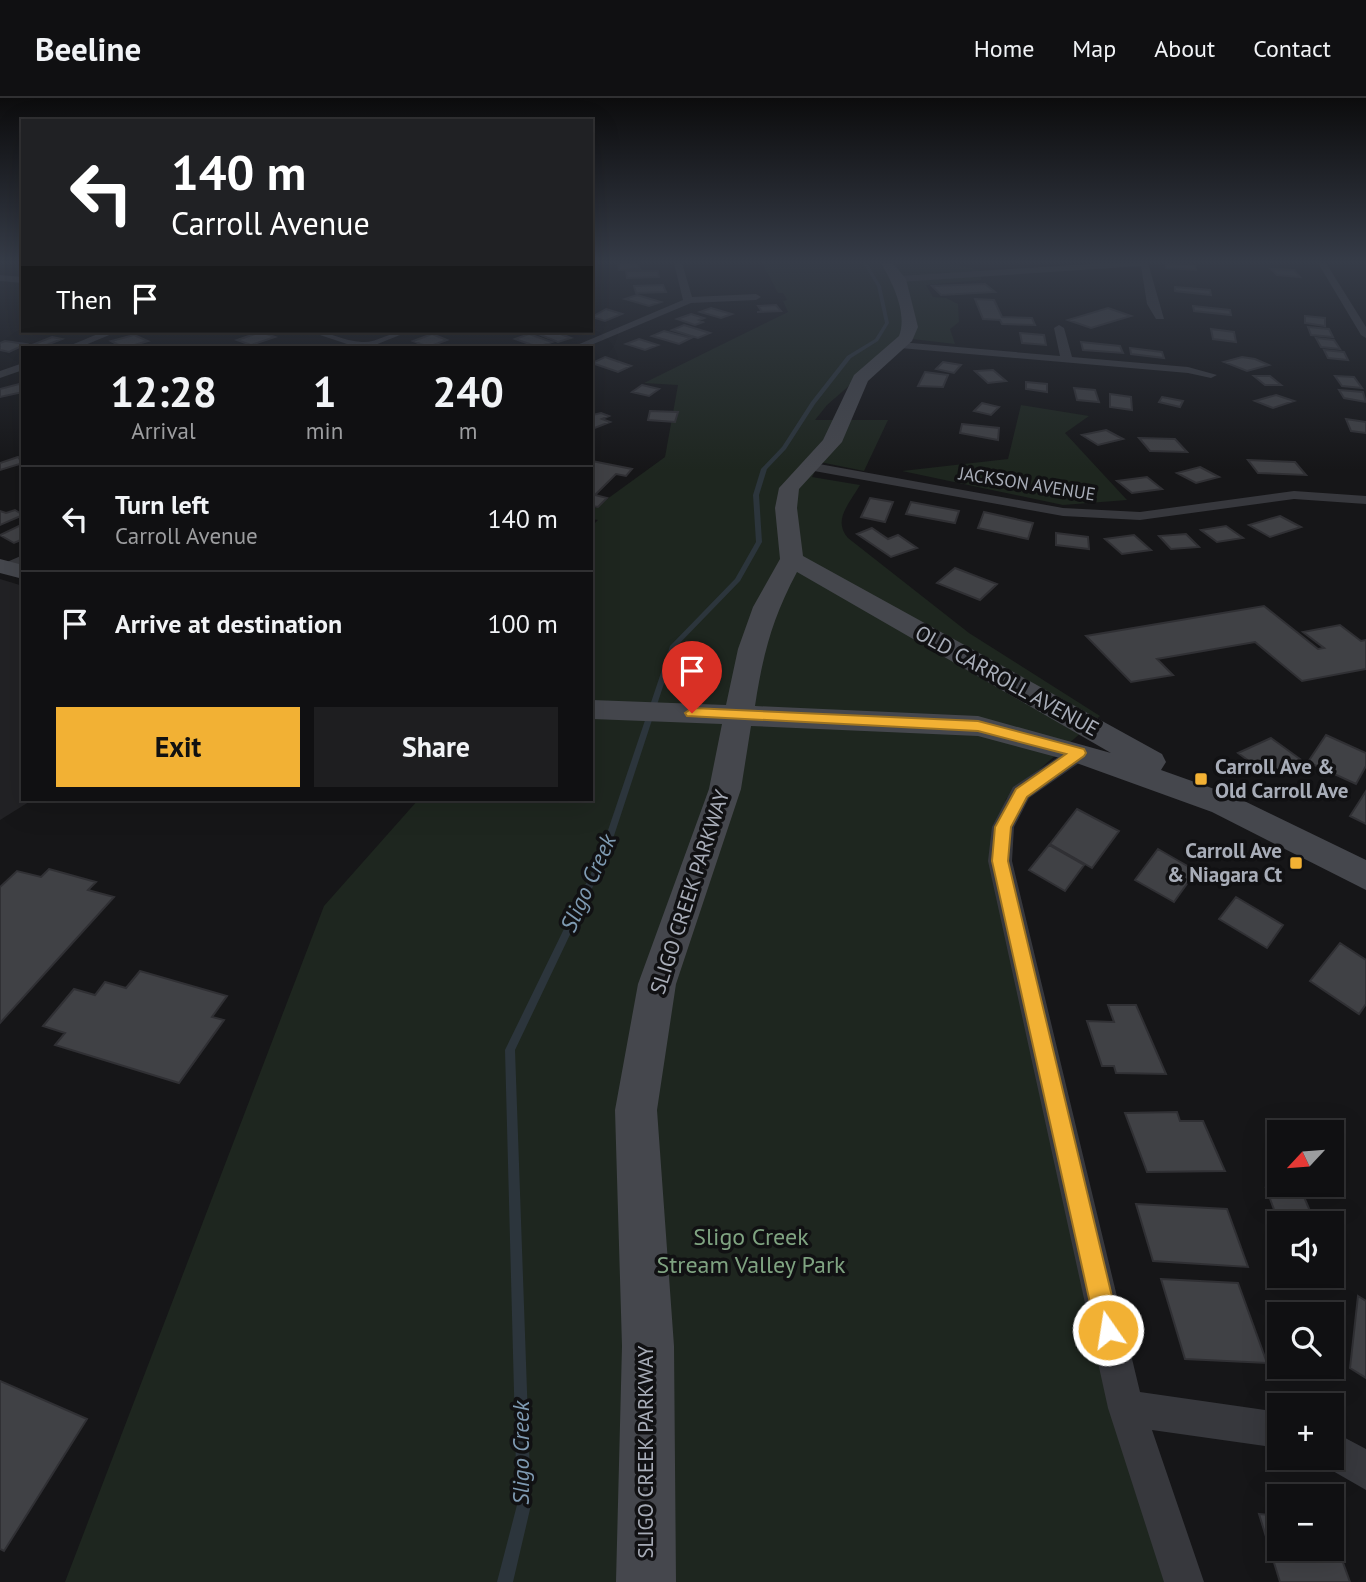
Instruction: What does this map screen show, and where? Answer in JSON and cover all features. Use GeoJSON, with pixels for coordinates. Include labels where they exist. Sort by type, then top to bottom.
{"type":"FeatureCollection","features":[{"type":"Feature","properties":{"kind":"street"},"geometry":{"type":"LineString","coordinates":[[580,346],[611,332]]}},
{"type":"Feature","properties":{"kind":"street"},"geometry":{"type":"LineString","coordinates":[[792,559],[786,508],[789,488],[832,442],[860,379],[900,345],[908,332]]}},
{"type":"Feature","properties":{"kind":"street"},"geometry":{"type":"LineString","coordinates":[[1060,332],[1067,360]]}},
{"type":"Feature","properties":{"kind":"street"},"geometry":{"type":"LineString","coordinates":[[74,346],[109,333]]}},
{"type":"Feature","properties":{"kind":"street"},"geometry":{"type":"LineString","coordinates":[[320,333],[364,346]]}},
{"type":"Feature","properties":{"kind":"street"},"geometry":{"type":"LineString","coordinates":[[369,346],[400,333]]}},
{"type":"Feature","properties":{"kind":"street"},"geometry":{"type":"LineString","coordinates":[[900,345],[1188,370],[1211,375]]}},
{"type":"Feature","properties":{"kind":"street"},"geometry":{"type":"LineString","coordinates":[[0,362],[21,366]]}},
{"type":"Feature","properties":{"kind":"street"},"geometry":{"type":"LineString","coordinates":[[0,375],[21,367]]}},
{"type":"Feature","properties":{"kind":"street","name":"JACKSON AVENUE"},"geometry":{"type":"LineString","coordinates":[[808,466],[1063,512],[1100,516],[1140,516],[1294,495],[1366,500]]}},
{"type":"Feature","properties":{"kind":"street","name":"OLD CARROLL AVENUE"},"geometry":{"type":"LineString","coordinates":[[792,559],[1223,804]]}},
{"type":"Feature","properties":{"kind":"street","name":"SLIGO CREEK PARKWAY"},"geometry":{"type":"LineString","coordinates":[[646,1582],[648,1346],[636,1110],[657,984],[725,789],[751,649],[766,607],[792,559]]}},
{"type":"Feature","properties":{"kind":"street"},"geometry":{"type":"LineString","coordinates":[[593,709],[978,726],[1079,753],[1223,804],[1366,876]]}},
{"type":"Feature","properties":{"kind":"street"},"geometry":{"type":"LineString","coordinates":[[1079,753],[1021,793],[1003,827],[1000,861],[1126,1408],[1184,1582]]}},
{"type":"Feature","properties":{"kind":"street"},"geometry":{"type":"LineString","coordinates":[[1126,1408],[1267,1428]]}},
{"type":"Feature","properties":{"kind":"street"},"geometry":{"type":"LineString","coordinates":[[1344,1457],[1366,1471]]}},
{"type":"Feature","properties":{"kind":"shaded area"},"geometry":{"type":"Polygon","coordinates":[[[0,579],[21,585],[21,801],[30,801],[0,820],[0,579]]]}},
{"type":"Feature","properties":{"kind":"green space","name":"Sligo Creek Stream Valley Park"},"geometry":{"type":"Polygon","coordinates":[[[747,332],[951,332],[955,344],[904,338],[827,405],[815,420],[888,420],[864,471],[820,462],[812,477],[860,485],[842,518],[848,538],[969,633],[1100,716],[1006,799],[998,855],[1165,1582],[65,1582],[324,906],[417,801],[593,801],[593,525],[598,520],[593,519],[593,509],[665,457],[678,385],[644,383],[747,332]]]}},
{"type":"Feature","properties":{"kind":"green space"},"geometry":{"type":"Polygon","coordinates":[[[1021,405],[1089,416],[1065,433],[1127,500],[1063,505],[902,471],[1008,459],[1021,405]]]}},
{"type":"Feature","properties":{"kind":"building"},"geometry":{"type":"Polygon","coordinates":[[[669,332],[691,338],[679,344],[652,336],[669,332]]]}},
{"type":"Feature","properties":{"kind":"building"},"geometry":{"type":"Polygon","coordinates":[[[679,332],[710,333],[698,338],[679,332]]]}},
{"type":"Feature","properties":{"kind":"building"},"geometry":{"type":"Polygon","coordinates":[[[1212,332],[1234,332],[1236,342],[1213,339],[1212,332]]]}},
{"type":"Feature","properties":{"kind":"building"},"geometry":{"type":"Polygon","coordinates":[[[1310,332],[1331,332],[1333,337],[1311,335],[1310,332]]]}},
{"type":"Feature","properties":{"kind":"building"},"geometry":{"type":"Polygon","coordinates":[[[258,333],[275,337],[251,345],[237,340],[258,333]]]}},
{"type":"Feature","properties":{"kind":"building"},"geometry":{"type":"Polygon","coordinates":[[[558,333],[571,338],[558,342],[538,334],[558,333]]]}},
{"type":"Feature","properties":{"kind":"building"},"geometry":{"type":"Polygon","coordinates":[[[1020,333],[1044,335],[1046,345],[1022,343],[1020,333]]]}},
{"type":"Feature","properties":{"kind":"building"},"geometry":{"type":"Polygon","coordinates":[[[432,334],[447,340],[431,346],[413,341],[432,334]]]}},
{"type":"Feature","properties":{"kind":"building"},"geometry":{"type":"Polygon","coordinates":[[[529,334],[552,342],[535,346],[515,339],[529,334]]]}},
{"type":"Feature","properties":{"kind":"building"},"geometry":{"type":"Polygon","coordinates":[[[134,335],[148,341],[120,346],[111,341],[134,335]]]}},
{"type":"Feature","properties":{"kind":"building"},"geometry":{"type":"Polygon","coordinates":[[[52,337],[62,339],[44,346],[30,346],[52,337]]]}},
{"type":"Feature","properties":{"kind":"building"},"geometry":{"type":"Polygon","coordinates":[[[1316,338],[1334,340],[1340,349],[1321,347],[1316,338]]]}},
{"type":"Feature","properties":{"kind":"building"},"geometry":{"type":"Polygon","coordinates":[[[639,339],[658,345],[645,350],[626,344],[639,339]]]}},
{"type":"Feature","properties":{"kind":"building"},"geometry":{"type":"Polygon","coordinates":[[[5,341],[26,344],[9,352],[0,350],[0,343],[5,341]]]}},
{"type":"Feature","properties":{"kind":"building"},"geometry":{"type":"Polygon","coordinates":[[[1081,342],[1120,346],[1123,353],[1083,350],[1081,342]]]}},
{"type":"Feature","properties":{"kind":"building"},"geometry":{"type":"Polygon","coordinates":[[[1130,348],[1162,352],[1164,358],[1131,354],[1130,348]]]}},
{"type":"Feature","properties":{"kind":"building"},"geometry":{"type":"Polygon","coordinates":[[[1324,350],[1344,352],[1348,360],[1328,358],[1324,350]]]}},
{"type":"Feature","properties":{"kind":"building"},"geometry":{"type":"Polygon","coordinates":[[[605,357],[631,366],[618,372],[593,363],[605,357]]]}},
{"type":"Feature","properties":{"kind":"building"},"geometry":{"type":"Polygon","coordinates":[[[1242,357],[1269,365],[1247,371],[1224,362],[1242,357]]]}},
{"type":"Feature","properties":{"kind":"building"},"geometry":{"type":"Polygon","coordinates":[[[943,362],[961,365],[954,373],[936,369],[943,362]]]}},
{"type":"Feature","properties":{"kind":"building"},"geometry":{"type":"Polygon","coordinates":[[[993,370],[1006,381],[988,383],[975,371],[993,370]]]}},
{"type":"Feature","properties":{"kind":"building"},"geometry":{"type":"Polygon","coordinates":[[[925,372],[948,375],[943,387],[918,386],[925,372]]]}},
{"type":"Feature","properties":{"kind":"building"},"geometry":{"type":"Polygon","coordinates":[[[1254,376],[1270,376],[1281,385],[1265,385],[1254,376]]]}},
{"type":"Feature","properties":{"kind":"building"},"geometry":{"type":"Polygon","coordinates":[[[1335,376],[1354,377],[1362,388],[1342,386],[1335,376]]]}},
{"type":"Feature","properties":{"kind":"building"},"geometry":{"type":"Polygon","coordinates":[[[1026,382],[1047,384],[1047,392],[1026,389],[1026,382]]]}},
{"type":"Feature","properties":{"kind":"building"},"geometry":{"type":"Polygon","coordinates":[[[21,385],[21,392],[0,397],[0,389],[21,385]]]}},
{"type":"Feature","properties":{"kind":"building"},"geometry":{"type":"Polygon","coordinates":[[[642,385],[659,389],[649,396],[632,392],[642,385]]]}},
{"type":"Feature","properties":{"kind":"building"},"geometry":{"type":"Polygon","coordinates":[[[1074,388],[1095,390],[1099,402],[1077,400],[1074,388]]]}},
{"type":"Feature","properties":{"kind":"building"},"geometry":{"type":"Polygon","coordinates":[[[1339,390],[1363,392],[1366,402],[1344,398],[1339,390]]]}},
{"type":"Feature","properties":{"kind":"building"},"geometry":{"type":"Polygon","coordinates":[[[1110,394],[1131,397],[1132,410],[1110,407],[1110,394]]]}},
{"type":"Feature","properties":{"kind":"building"},"geometry":{"type":"Polygon","coordinates":[[[1276,395],[1294,401],[1273,408],[1255,401],[1276,395]]]}},
{"type":"Feature","properties":{"kind":"building"},"geometry":{"type":"Polygon","coordinates":[[[1162,397],[1183,401],[1180,407],[1159,402],[1162,397]]]}},
{"type":"Feature","properties":{"kind":"building"},"geometry":{"type":"Polygon","coordinates":[[[982,403],[999,407],[991,415],[974,411],[982,403]]]}},
{"type":"Feature","properties":{"kind":"building"},"geometry":{"type":"Polygon","coordinates":[[[650,411],[678,412],[675,422],[648,420],[650,411]]]}},
{"type":"Feature","properties":{"kind":"building"},"geometry":{"type":"Polygon","coordinates":[[[601,413],[609,416],[602,419],[610,422],[593,429],[593,415],[601,413]]]}},
{"type":"Feature","properties":{"kind":"building"},"geometry":{"type":"Polygon","coordinates":[[[1346,419],[1366,422],[1366,433],[1351,431],[1346,419]]]}},
{"type":"Feature","properties":{"kind":"building"},"geometry":{"type":"Polygon","coordinates":[[[962,424],[999,428],[998,440],[960,433],[962,424]]]}},
{"type":"Feature","properties":{"kind":"building"},"geometry":{"type":"Polygon","coordinates":[[[1106,430],[1123,439],[1098,445],[1082,435],[1106,430]]]}},
{"type":"Feature","properties":{"kind":"building"},"geometry":{"type":"Polygon","coordinates":[[[1139,438],[1175,439],[1187,452],[1150,451],[1139,438]]]}},
{"type":"Feature","properties":{"kind":"building"},"geometry":{"type":"Polygon","coordinates":[[[18,457],[21,461],[21,464],[0,470],[0,463],[18,457]]]}},
{"type":"Feature","properties":{"kind":"building"},"geometry":{"type":"Polygon","coordinates":[[[1248,460],[1295,462],[1306,475],[1258,473],[1248,460]]]}},
{"type":"Feature","properties":{"kind":"building"},"geometry":{"type":"Polygon","coordinates":[[[593,461],[632,469],[626,476],[616,474],[595,495],[607,498],[598,507],[593,506],[593,461]]]}},
{"type":"Feature","properties":{"kind":"building"},"geometry":{"type":"Polygon","coordinates":[[[1200,467],[1219,477],[1196,483],[1177,473],[1200,467]]]}},
{"type":"Feature","properties":{"kind":"building"},"geometry":{"type":"Polygon","coordinates":[[[1147,477],[1162,489],[1132,493],[1117,481],[1147,477]]]}},
{"type":"Feature","properties":{"kind":"building"},"geometry":{"type":"Polygon","coordinates":[[[870,498],[893,502],[885,522],[861,517],[870,498]]]}},
{"type":"Feature","properties":{"kind":"building"},"geometry":{"type":"Polygon","coordinates":[[[911,502],[959,511],[955,523],[906,514],[911,502]]]}},
{"type":"Feature","properties":{"kind":"building"},"geometry":{"type":"Polygon","coordinates":[[[15,510],[21,516],[0,525],[0,511],[6,513],[15,510]]]}},
{"type":"Feature","properties":{"kind":"building"},"geometry":{"type":"Polygon","coordinates":[[[984,512],[1033,523],[1028,539],[978,528],[984,512]]]}},
{"type":"Feature","properties":{"kind":"building"},"geometry":{"type":"Polygon","coordinates":[[[1280,516],[1301,527],[1270,537],[1249,525],[1280,516]]]}},
{"type":"Feature","properties":{"kind":"building"},"geometry":{"type":"Polygon","coordinates":[[[21,525],[21,540],[14,543],[0,535],[21,525]]]}},
{"type":"Feature","properties":{"kind":"building"},"geometry":{"type":"Polygon","coordinates":[[[1226,526],[1243,538],[1217,542],[1201,530],[1226,526]]]}},
{"type":"Feature","properties":{"kind":"building"},"geometry":{"type":"Polygon","coordinates":[[[872,528],[888,539],[898,535],[917,548],[891,557],[857,534],[872,528]]]}},
{"type":"Feature","properties":{"kind":"building"},"geometry":{"type":"Polygon","coordinates":[[[1056,533],[1088,537],[1089,549],[1056,545],[1056,533]]]}},
{"type":"Feature","properties":{"kind":"building"},"geometry":{"type":"Polygon","coordinates":[[[1186,534],[1199,547],[1171,549],[1159,536],[1186,534]]]}},
{"type":"Feature","properties":{"kind":"building"},"geometry":{"type":"Polygon","coordinates":[[[1134,535],[1151,550],[1122,554],[1105,539],[1134,535]]]}},
{"type":"Feature","properties":{"kind":"building"},"geometry":{"type":"Polygon","coordinates":[[[955,568],[997,584],[980,600],[937,583],[955,568]]]}},
{"type":"Feature","properties":{"kind":"building"},"geometry":{"type":"Polygon","coordinates":[[[1264,606],[1318,649],[1324,648],[1303,632],[1340,625],[1361,641],[1366,640],[1366,669],[1302,681],[1255,642],[1157,659],[1173,675],[1131,682],[1086,636],[1264,606]]]}},
{"type":"Feature","properties":{"kind":"building"},"geometry":{"type":"Polygon","coordinates":[[[1326,735],[1366,753],[1366,766],[1356,784],[1308,762],[1326,735]]]}},
{"type":"Feature","properties":{"kind":"building"},"geometry":{"type":"Polygon","coordinates":[[[1271,738],[1300,759],[1268,775],[1238,753],[1271,738]]]}},
{"type":"Feature","properties":{"kind":"building"},"geometry":{"type":"Polygon","coordinates":[[[1366,791],[1366,824],[1350,816],[1366,791]]]}},
{"type":"Feature","properties":{"kind":"building"},"geometry":{"type":"Polygon","coordinates":[[[1077,809],[1119,831],[1092,868],[1050,844],[1077,809]]]}},
{"type":"Feature","properties":{"kind":"building"},"geometry":{"type":"Polygon","coordinates":[[[1049,845],[1084,865],[1065,891],[1029,870],[1049,845]]]}},
{"type":"Feature","properties":{"kind":"building"},"geometry":{"type":"Polygon","coordinates":[[[1158,849],[1196,871],[1174,902],[1135,880],[1158,849]]]}},
{"type":"Feature","properties":{"kind":"building"},"geometry":{"type":"Polygon","coordinates":[[[49,869],[96,882],[88,890],[114,897],[0,1023],[0,887],[17,871],[41,877],[49,869]]]}},
{"type":"Feature","properties":{"kind":"building"},"geometry":{"type":"Polygon","coordinates":[[[1236,897],[1283,925],[1267,948],[1219,919],[1236,897]]]}},
{"type":"Feature","properties":{"kind":"building"},"geometry":{"type":"Polygon","coordinates":[[[1340,943],[1366,960],[1366,1004],[1359,1014],[1310,981],[1340,943]]]}},
{"type":"Feature","properties":{"kind":"building"},"geometry":{"type":"Polygon","coordinates":[[[140,971],[227,996],[212,1017],[224,1020],[179,1083],[55,1045],[65,1033],[43,1026],[74,989],[95,995],[105,982],[126,988],[140,971]]]}},
{"type":"Feature","properties":{"kind":"building"},"geometry":{"type":"Polygon","coordinates":[[[1108,1005],[1136,1005],[1166,1074],[1116,1073],[1114,1066],[1102,1066],[1087,1021],[1114,1022],[1108,1005]]]}},
{"type":"Feature","properties":{"kind":"building"},"geometry":{"type":"Polygon","coordinates":[[[1177,1112],[1180,1121],[1203,1121],[1225,1171],[1147,1172],[1125,1113],[1177,1112]]]}},
{"type":"Feature","properties":{"kind":"building"},"geometry":{"type":"Polygon","coordinates":[[[1269,1197],[1304,1197],[1310,1211],[1275,1211],[1269,1197]]]}},
{"type":"Feature","properties":{"kind":"building"},"geometry":{"type":"Polygon","coordinates":[[[1136,1204],[1227,1209],[1248,1267],[1153,1261],[1136,1204]]]}},
{"type":"Feature","properties":{"kind":"building"},"geometry":{"type":"Polygon","coordinates":[[[1161,1279],[1238,1283],[1267,1363],[1185,1359],[1161,1279]]]}},
{"type":"Feature","properties":{"kind":"building"},"geometry":{"type":"Polygon","coordinates":[[[1358,1296],[1366,1301],[1366,1378],[1350,1368],[1358,1296]]]}},
{"type":"Feature","properties":{"kind":"building"},"geometry":{"type":"Polygon","coordinates":[[[0,1381],[87,1419],[4,1551],[0,1549],[0,1381]]]}},
{"type":"Feature","properties":{"kind":"building"},"geometry":{"type":"Polygon","coordinates":[[[1259,1514],[1267,1515],[1267,1540],[1259,1514]]]}},
{"type":"Feature","properties":{"kind":"building"},"geometry":{"type":"Polygon","coordinates":[[[1274,1561],[1342,1561],[1350,1582],[1280,1582],[1274,1561]]]}},
{"type":"Feature","properties":{"kind":"waterway","name":"Sligo Creek"},"geometry":{"type":"LineString","coordinates":[[505,1582],[524,1505],[510,1050],[603,857],[673,646],[738,580],[759,542],[756,495],[764,469],[784,448],[813,403],[849,357],[877,340],[882,332]]}},
{"type":"Feature","properties":{"kind":"place","name":"Carroll Ave & Old Carroll Ave"},"geometry":{"type":"Point","coordinates":[1201,779]}},
{"type":"Feature","properties":{"kind":"place","name":"Carroll Ave & Niagara Ct"},"geometry":{"type":"Point","coordinates":[1296,863]}},
{"type":"Feature","properties":{"kind":"route"},"geometry":{"type":"LineString","coordinates":[[692,713],[978,726],[1079,753],[1021,793],[1003,827],[1000,861],[1108,1330]]}}]}
